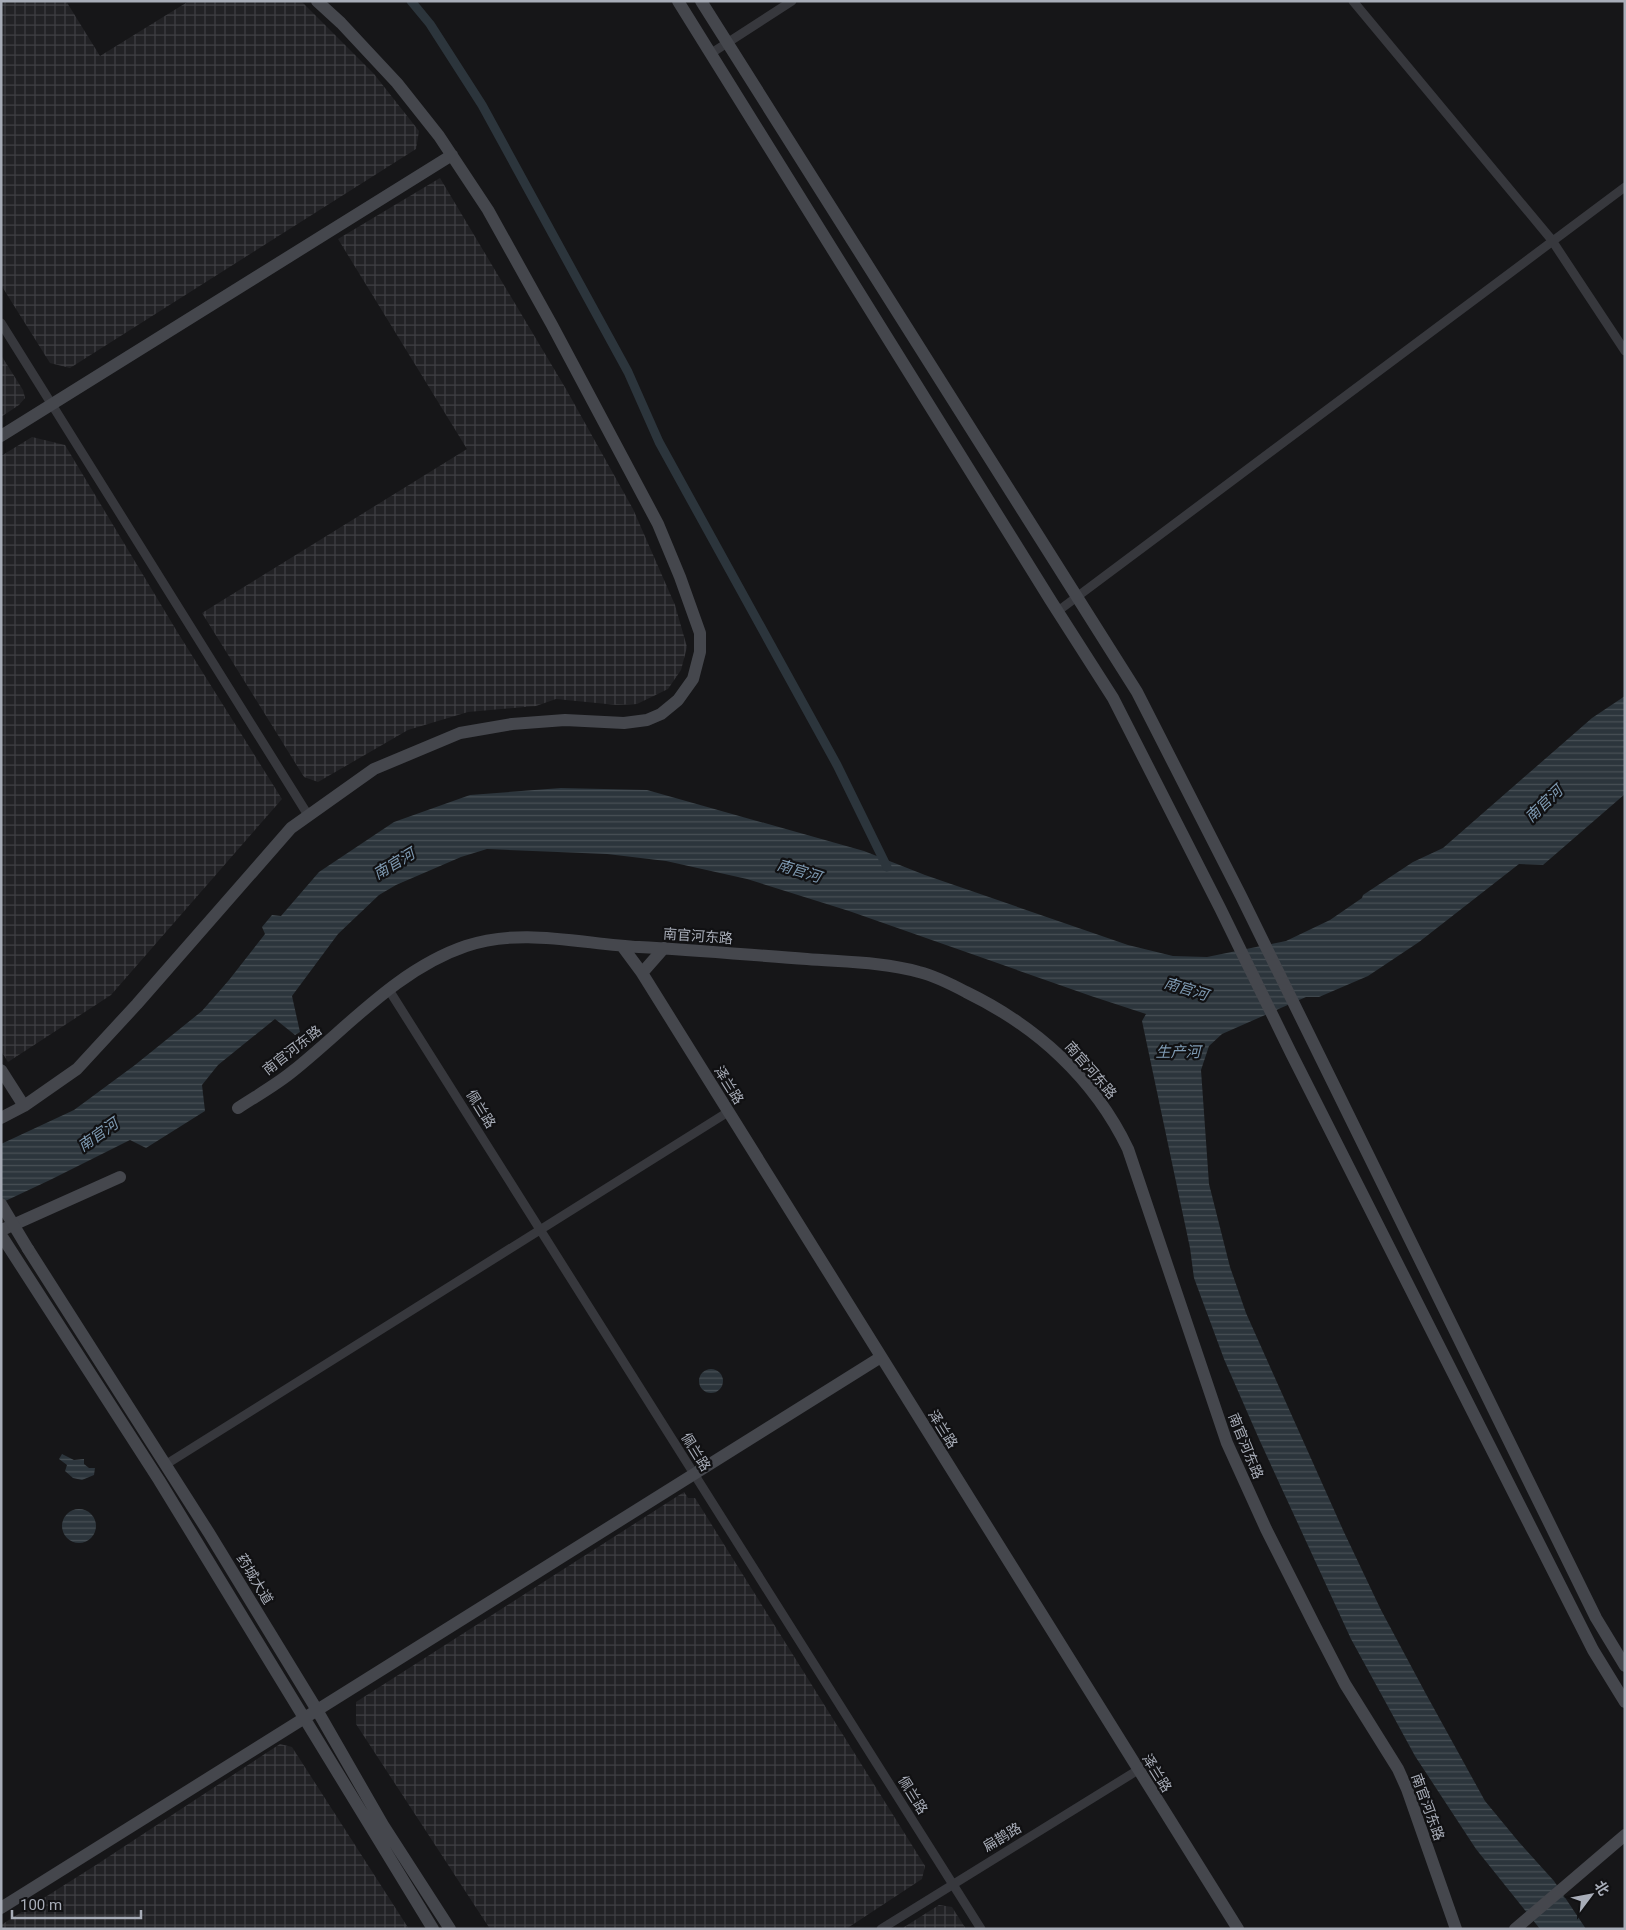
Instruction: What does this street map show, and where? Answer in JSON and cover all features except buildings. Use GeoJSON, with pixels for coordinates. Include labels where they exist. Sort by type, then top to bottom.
{"type":"FeatureCollection","features":[{"type":"Feature","properties":{"kind":"street"},"geometry":{"type":"LineString","coordinates":[[1,1118],[24,1106],[77,1069],[137,1004],[290,828],[374,769],[460,733],[512,724],[565,720],[624,723],[647,720],[661,714],[678,700],[693,680],[700,652],[700,633],[658,524],[552,325],[488,210],[452,155],[397,83],[341,23],[317,1]]}},
{"type":"Feature","properties":{"kind":"street"},"geometry":{"type":"LineString","coordinates":[[678,1],[1113,698],[1593,1650],[1625,1702]]}},
{"type":"Feature","properties":{"kind":"street"},"geometry":{"type":"LineString","coordinates":[[701,1],[1137,692],[1241,896],[1311,1042],[1596,1618],[1625,1666]]}},
{"type":"Feature","properties":{"kind":"street"},"geometry":{"type":"LineString","coordinates":[[710,54],[792,1]]}},
{"type":"Feature","properties":{"kind":"street"},"geometry":{"type":"LineString","coordinates":[[1353,1],[1553,242],[1625,351]]}},
{"type":"Feature","properties":{"kind":"street"},"geometry":{"type":"LineString","coordinates":[[1,436],[452,155]]}},
{"type":"Feature","properties":{"kind":"street"},"geometry":{"type":"LineString","coordinates":[[1058,611],[1625,187]]}},
{"type":"Feature","properties":{"kind":"street"},"geometry":{"type":"LineString","coordinates":[[1,323],[308,815]]}},
{"type":"Feature","properties":{"kind":"street","name":"南官河东路"},"geometry":{"type":"LineString","coordinates":[[238,1108],[291,1073],[408,975],[466,946],[496,938],[527,936],[622,946],[871,964],[918,972],[983,1000],[1036,1034],[1060,1055],[1097,1096],[1118,1128],[1128,1149],[1227,1442],[1266,1529],[1345,1684],[1398,1769],[1407,1788],[1456,1929]]}},
{"type":"Feature","properties":{"kind":"street","name":"泽兰路"},"geometry":{"type":"LineString","coordinates":[[622,946],[642,973],[1238,1929]]}},
{"type":"Feature","properties":{"kind":"street"},"geometry":{"type":"LineString","coordinates":[[642,973],[664,948]]}},
{"type":"Feature","properties":{"kind":"street","name":"佩兰路"},"geometry":{"type":"LineString","coordinates":[[389,990],[981,1929]]}},
{"type":"Feature","properties":{"kind":"street"},"geometry":{"type":"LineString","coordinates":[[1,1070],[24,1106]]}},
{"type":"Feature","properties":{"kind":"street"},"geometry":{"type":"LineString","coordinates":[[165,1465],[728,1112]]}},
{"type":"Feature","properties":{"kind":"street"},"geometry":{"type":"LineString","coordinates":[[1,1230],[120,1177]]}},
{"type":"Feature","properties":{"kind":"street","name":"药城大道"},"geometry":{"type":"LineString","coordinates":[[1,1204],[317,1710],[383,1825],[450,1929]]}},
{"type":"Feature","properties":{"kind":"street"},"geometry":{"type":"LineString","coordinates":[[1,1235],[157,1476],[433,1929]]}},
{"type":"Feature","properties":{"kind":"street"},"geometry":{"type":"LineString","coordinates":[[1,1908],[881,1357]]}},
{"type":"Feature","properties":{"kind":"street","name":"扁鹊路"},"geometry":{"type":"LineString","coordinates":[[881,1929],[952,1883],[1138,1770]]}},
{"type":"Feature","properties":{"kind":"street"},"geometry":{"type":"LineString","coordinates":[[1515,1929],[1625,1835]]}},
{"type":"Feature","properties":{"kind":"shaded area"},"geometry":{"type":"Polygon","coordinates":[[[1,1],[66,1],[100,56],[189,1],[301,1],[374,74],[419,131],[416,149],[70,368],[50,363],[1,285],[1,1]]]}},
{"type":"Feature","properties":{"kind":"shaded area"},"geometry":{"type":"Polygon","coordinates":[[[440,178],[566,389],[633,509],[675,605],[687,647],[681,670],[668,689],[637,704],[617,705],[556,699],[536,706],[468,712],[408,730],[318,782],[304,777],[202,613],[467,449],[338,239],[440,178]]]}},
{"type":"Feature","properties":{"kind":"shaded area"},"geometry":{"type":"Polygon","coordinates":[[[1,355],[23,390],[25,398],[19,405],[1,417],[1,355]]]}},
{"type":"Feature","properties":{"kind":"shaded area"},"geometry":{"type":"Polygon","coordinates":[[[32,437],[65,445],[178,633],[282,799],[111,995],[8,1062],[1,1051],[1,456],[32,437]]]}},
{"type":"Feature","properties":{"kind":"shaded area"},"geometry":{"type":"Polygon","coordinates":[[[684,1492],[688,1498],[695,1498],[925,1866],[922,1879],[846,1929],[490,1929],[356,1724],[356,1702],[684,1492]]]}},
{"type":"Feature","properties":{"kind":"shaded area"},"geometry":{"type":"Polygon","coordinates":[[[280,1744],[292,1747],[409,1929],[1,1929],[1,1925],[280,1744]]]}},
{"type":"Feature","properties":{"kind":"shaded area"},"geometry":{"type":"Polygon","coordinates":[[[939,1905],[952,1907],[966,1929],[901,1929],[939,1905]]]}},
{"type":"Feature","properties":{"kind":"water"},"geometry":{"type":"Polygon","coordinates":[[[1625,696],[1625,794],[1543,865],[1519,864],[1419,942],[1368,976],[1319,997],[1306,997],[1222,1034],[1209,1046],[1201,1070],[1209,1184],[1230,1267],[1246,1313],[1343,1530],[1381,1610],[1485,1801],[1554,1881],[1586,1929],[1540,1929],[1476,1849],[1415,1756],[1351,1639],[1224,1359],[1194,1278],[1190,1248],[1142,1021],[1146,1014],[849,911],[747,879],[666,861],[607,854],[487,849],[461,857],[396,885],[379,895],[338,934],[292,996],[300,1032],[295,1035],[275,1019],[218,1065],[202,1085],[205,1111],[146,1148],[130,1140],[1,1203],[1,1144],[74,1110],[135,1065],[202,1011],[265,934],[262,927],[272,915],[281,916],[319,872],[394,822],[470,795],[561,788],[647,790],[864,851],[925,875],[1128,945],[1173,956],[1207,957],[1286,941],[1330,920],[1362,898],[1363,895],[1413,862],[1443,848],[1592,718],[1625,696]]]}},
{"type":"Feature","properties":{"kind":"water"},"geometry":{"type":"Polygon","coordinates":[[[711,1369],[716,1370],[722,1376],[722,1386],[716,1392],[711,1393],[706,1392],[700,1386],[699,1381],[700,1376],[706,1370],[711,1369]]]}},
{"type":"Feature","properties":{"kind":"water"},"geometry":{"type":"Polygon","coordinates":[[[62,1454],[74,1460],[84,1459],[84,1464],[89,1468],[95,1468],[94,1475],[82,1480],[73,1478],[65,1471],[67,1465],[59,1459],[62,1454]]]}},
{"type":"Feature","properties":{"kind":"water"},"geometry":{"type":"Polygon","coordinates":[[[79,1509],[91,1514],[96,1526],[91,1538],[79,1543],[67,1538],[62,1526],[67,1514],[79,1509]]]}},
{"type":"Feature","properties":{"kind":"waterway"},"geometry":{"type":"LineString","coordinates":[[411,1],[430,24],[482,105],[628,372],[659,442],[837,765],[887,867]]}},
{"type":"Feature","properties":{"kind":"water label","name":"南官河"},"geometry":{"type":"Point","coordinates":[1544,804]}},
{"type":"Feature","properties":{"kind":"water label","name":"南官河"},"geometry":{"type":"Point","coordinates":[394,864]}},
{"type":"Feature","properties":{"kind":"water label","name":"南官河"},"geometry":{"type":"Point","coordinates":[799,871]}},
{"type":"Feature","properties":{"kind":"water label","name":"南官河"},"geometry":{"type":"Point","coordinates":[1186,989]}},
{"type":"Feature","properties":{"kind":"water label","name":"生产河"},"geometry":{"type":"Point","coordinates":[1178,1052]}},
{"type":"Feature","properties":{"kind":"water label","name":"南官河"},"geometry":{"type":"Point","coordinates":[98,1135]}}]}
